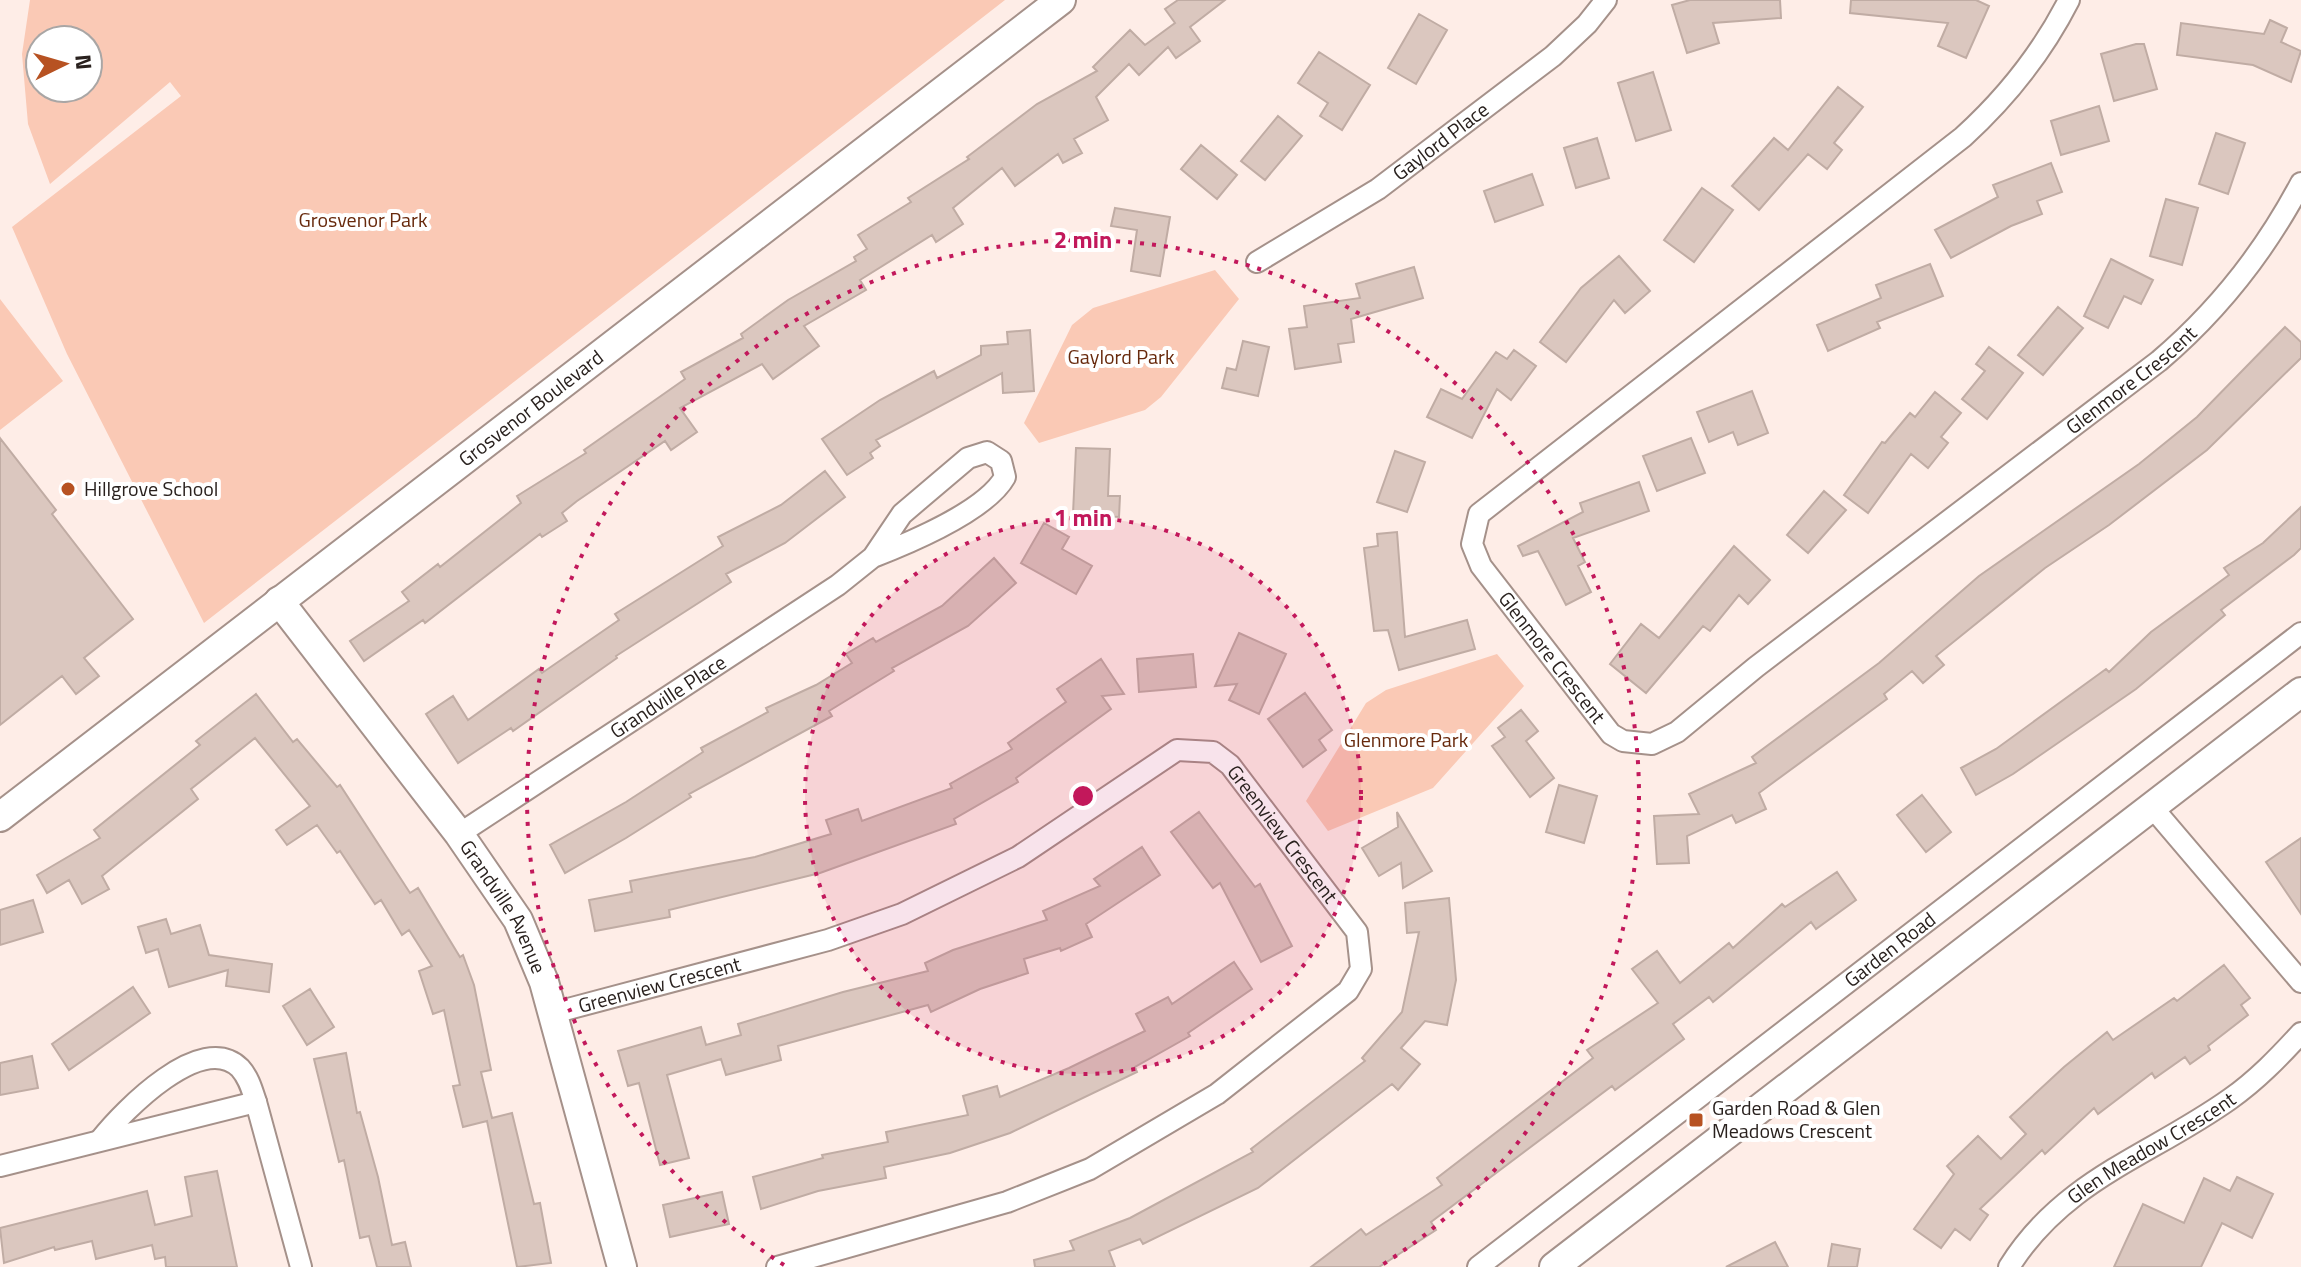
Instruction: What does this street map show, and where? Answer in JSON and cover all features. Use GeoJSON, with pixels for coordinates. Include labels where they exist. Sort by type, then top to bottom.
{"type":"FeatureCollection","features":[{"type":"Feature","properties":{"kind":"street","name":"Grosvenor Boulevard"},"geometry":{"type":"LineString","coordinates":[[0,817],[1061,0]]}},
{"type":"Feature","properties":{"kind":"street","name":"Gaylord Place"},"geometry":{"type":"LineString","coordinates":[[1257,262],[1378,189],[1553,56],[1587,24],[1606,0]]}},
{"type":"Feature","properties":{"kind":"street","name":"Glenmore Crescent"},"geometry":{"type":"LineString","coordinates":[[2069,0],[2047,41],[2012,89],[1963,137],[1479,514],[1472,544],[1481,566],[1611,734],[1623,741],[1652,744],[1677,732],[1756,667],[2159,361],[2193,332],[2247,271],[2301,183]]}},
{"type":"Feature","properties":{"kind":"street","name":"Grandville Place"},"geometry":{"type":"LineString","coordinates":[[459,834],[825,593],[873,557],[922,539],[991,495],[1005,477],[1001,461],[987,452],[968,458],[902,514],[873,557]]}},
{"type":"Feature","properties":{"kind":"street","name":"Grandville Avenue"},"geometry":{"type":"LineString","coordinates":[[279,601],[459,834],[518,920],[534,953],[553,1013],[622,1267]]}},
{"type":"Feature","properties":{"kind":"street","name":"Garden Road"},"geometry":{"type":"LineString","coordinates":[[1478,1267],[2301,633]]}},
{"type":"Feature","properties":{"kind":"street"},"geometry":{"type":"LineString","coordinates":[[1554,1267],[2301,692]]}},
{"type":"Feature","properties":{"kind":"street","name":"Greenview Crescent"},"geometry":{"type":"LineString","coordinates":[[553,1013],[828,940],[902,914],[1018,857],[1177,750],[1213,752],[1230,765],[1357,932],[1361,969],[1348,991],[1217,1094],[1090,1169],[1007,1202],[777,1267]]}},
{"type":"Feature","properties":{"kind":"street"},"geometry":{"type":"LineString","coordinates":[[2152,807],[2301,982]]}},
{"type":"Feature","properties":{"kind":"street","name":"Glen Meadow Crescent"},"geometry":{"type":"LineString","coordinates":[[2009,1267],[2038,1228],[2072,1196],[2105,1172],[2230,1099],[2272,1065],[2301,1033]]}},
{"type":"Feature","properties":{"kind":"street"},"geometry":{"type":"LineString","coordinates":[[101,1139],[126,1107],[189,1063],[223,1058],[238,1066],[249,1080],[256,1102],[301,1267]]}},
{"type":"Feature","properties":{"kind":"street"},"geometry":{"type":"LineString","coordinates":[[0,1166],[256,1102]]}},
{"type":"Feature","properties":{"kind":"green space","name":"Grosvenor Park"},"geometry":{"type":"Polygon","coordinates":[[[30,0],[1005,0],[204,623],[67,354],[12,227],[181,96],[170,82],[50,184],[28,124],[26,104],[104,104],[104,24],[26,24],[30,0]]]}},
{"type":"Feature","properties":{"kind":"green space","name":"Gaylord Park"},"geometry":{"type":"Polygon","coordinates":[[[1215,270],[1239,299],[1161,397],[1145,410],[1039,443],[1024,423],[1072,325],[1093,308],[1215,270]]]}},
{"type":"Feature","properties":{"kind":"green space"},"geometry":{"type":"Polygon","coordinates":[[[0,299],[63,381],[0,430],[0,299]]]}},
{"type":"Feature","properties":{"kind":"green space","name":"Glenmore Park"},"geometry":{"type":"Polygon","coordinates":[[[1497,654],[1524,686],[1433,788],[1328,831],[1306,801],[1366,703],[1386,690],[1497,654]]]}},
{"type":"Feature","properties":{"kind":"building"},"geometry":{"type":"Polygon","coordinates":[[[1178,0],[1225,0],[1190,27],[1200,41],[1176,58],[1168,47],[1139,75],[1129,64],[1096,97],[1108,120],[1074,139],[1082,153],[1063,163],[1058,154],[1015,186],[1002,168],[953,208],[963,224],[936,242],[932,235],[860,280],[866,290],[804,326],[819,346],[773,379],[762,364],[680,408],[697,432],[671,450],[665,441],[577,501],[562,513],[567,521],[542,537],[540,534],[425,623],[423,620],[364,661],[350,641],[409,601],[402,592],[438,564],[440,567],[521,503],[517,496],[586,453],[584,450],[685,379],[681,372],[743,338],[741,334],[788,300],[856,261],[854,257],[867,249],[858,235],[911,202],[908,198],[969,159],[967,157],[1037,104],[1097,71],[1093,67],[1130,30],[1145,45],[1175,23],[1165,9],[1178,0]]]}},
{"type":"Feature","properties":{"kind":"building"},"geometry":{"type":"Polygon","coordinates":[[[1690,0],[1780,0],[1781,18],[1713,23],[1719,43],[1687,53],[1672,5],[1690,0]]]}},
{"type":"Feature","properties":{"kind":"building"},"geometry":{"type":"Polygon","coordinates":[[[1851,0],[1976,0],[1989,6],[1966,58],[1938,46],[1948,23],[1850,13],[1851,0]]]}},
{"type":"Feature","properties":{"kind":"building"},"geometry":{"type":"Polygon","coordinates":[[[1419,14],[1447,30],[1416,84],[1388,68],[1419,14]]]}},
{"type":"Feature","properties":{"kind":"building"},"geometry":{"type":"Polygon","coordinates":[[[2270,20],[2287,28],[2281,42],[2301,51],[2291,82],[2253,65],[2177,55],[2181,23],[2264,34],[2270,20]]]}},
{"type":"Feature","properties":{"kind":"building"},"geometry":{"type":"Polygon","coordinates":[[[2144,44],[2157,89],[2114,101],[2101,54],[2144,44]]]}},
{"type":"Feature","properties":{"kind":"building"},"geometry":{"type":"Polygon","coordinates":[[[1319,52],[1370,85],[1342,130],[1320,116],[1328,103],[1298,83],[1319,52]]]}},
{"type":"Feature","properties":{"kind":"building"},"geometry":{"type":"Polygon","coordinates":[[[1653,72],[1671,130],[1636,141],[1618,83],[1653,72]]]}},
{"type":"Feature","properties":{"kind":"building"},"geometry":{"type":"Polygon","coordinates":[[[1838,87],[1863,107],[1834,143],[1842,150],[1827,169],[1808,154],[1759,210],[1732,186],[1774,138],[1788,150],[1838,87]]]}},
{"type":"Feature","properties":{"kind":"building"},"geometry":{"type":"Polygon","coordinates":[[[2099,106],[2109,141],[2061,155],[2051,121],[2099,106]]]}},
{"type":"Feature","properties":{"kind":"building"},"geometry":{"type":"Polygon","coordinates":[[[1278,116],[1302,136],[1265,180],[1241,161],[1278,116]]]}},
{"type":"Feature","properties":{"kind":"building"},"geometry":{"type":"Polygon","coordinates":[[[2216,133],[2245,143],[2228,194],[2199,184],[2216,133]]]}},
{"type":"Feature","properties":{"kind":"building"},"geometry":{"type":"Polygon","coordinates":[[[1597,138],[1609,178],[1576,188],[1564,148],[1597,138]]]}},
{"type":"Feature","properties":{"kind":"building"},"geometry":{"type":"Polygon","coordinates":[[[1201,145],[1237,175],[1217,199],[1181,169],[1201,145]]]}},
{"type":"Feature","properties":{"kind":"building"},"geometry":{"type":"Polygon","coordinates":[[[2051,163],[2062,192],[2037,201],[2042,214],[2011,226],[1951,258],[1935,230],[1998,197],[1993,185],[2051,163]]]}},
{"type":"Feature","properties":{"kind":"building"},"geometry":{"type":"Polygon","coordinates":[[[1532,174],[1543,205],[1495,222],[1484,191],[1532,174]]]}},
{"type":"Feature","properties":{"kind":"building"},"geometry":{"type":"Polygon","coordinates":[[[1702,188],[1733,210],[1694,262],[1664,240],[1702,188]]]}},
{"type":"Feature","properties":{"kind":"building"},"geometry":{"type":"Polygon","coordinates":[[[2166,199],[2198,208],[2182,265],[2150,256],[2166,199]]]}},
{"type":"Feature","properties":{"kind":"building"},"geometry":{"type":"Polygon","coordinates":[[[1115,208],[1170,217],[1160,276],[1131,271],[1137,230],[1111,226],[1115,208]]]}},
{"type":"Feature","properties":{"kind":"building"},"geometry":{"type":"Polygon","coordinates":[[[1619,256],[1650,291],[1625,313],[1614,300],[1566,362],[1540,342],[1581,288],[1619,256]]]}},
{"type":"Feature","properties":{"kind":"building"},"geometry":{"type":"Polygon","coordinates":[[[2111,259],[2153,280],[2141,304],[2124,296],[2108,328],[2084,316],[2111,259]]]}},
{"type":"Feature","properties":{"kind":"building"},"geometry":{"type":"Polygon","coordinates":[[[1930,264],[1943,296],[1877,322],[1880,328],[1828,351],[1817,325],[1881,298],[1876,285],[1930,264]]]}},
{"type":"Feature","properties":{"kind":"building"},"geometry":{"type":"Polygon","coordinates":[[[1414,267],[1423,298],[1351,319],[1354,342],[1338,344],[1341,362],[1295,369],[1289,329],[1307,327],[1304,306],[1360,298],[1356,284],[1414,267]]]}},
{"type":"Feature","properties":{"kind":"building"},"geometry":{"type":"Polygon","coordinates":[[[2058,307],[2083,328],[2043,375],[2018,355],[2058,307]]]}},
{"type":"Feature","properties":{"kind":"building"},"geometry":{"type":"Polygon","coordinates":[[[2285,327],[2301,342],[2301,358],[2207,450],[2109,525],[2045,568],[1936,656],[1944,665],[1923,683],[1912,671],[1884,694],[1887,699],[1759,793],[1766,809],[1736,823],[1732,815],[1687,836],[1689,863],[1657,864],[1654,816],[1699,814],[1689,794],[1756,763],[1752,757],[1879,663],[1979,576],[2139,464],[2197,417],[2285,327]]]}},
{"type":"Feature","properties":{"kind":"building"},"geometry":{"type":"Polygon","coordinates":[[[1030,330],[1034,391],[1003,393],[1002,373],[876,440],[880,446],[870,453],[873,458],[847,475],[822,439],[880,400],[934,371],[937,378],[981,355],[981,346],[1008,344],[1007,332],[1030,330]]]}},
{"type":"Feature","properties":{"kind":"building"},"geometry":{"type":"Polygon","coordinates":[[[1243,341],[1269,347],[1258,396],[1222,388],[1227,368],[1236,370],[1243,341]]]}},
{"type":"Feature","properties":{"kind":"building"},"geometry":{"type":"Polygon","coordinates":[[[1989,347],[2023,373],[1987,419],[1962,399],[1985,371],[1976,364],[1989,347]]]}},
{"type":"Feature","properties":{"kind":"building"},"geometry":{"type":"Polygon","coordinates":[[[1514,350],[1536,366],[1511,400],[1497,389],[1472,438],[1427,417],[1441,389],[1462,399],[1496,352],[1507,359],[1514,350]]]}},
{"type":"Feature","properties":{"kind":"building"},"geometry":{"type":"Polygon","coordinates":[[[1752,391],[1768,433],[1738,445],[1733,432],[1709,442],[1697,412],[1752,391]]]}},
{"type":"Feature","properties":{"kind":"building"},"geometry":{"type":"Polygon","coordinates":[[[1935,392],[1961,413],[1941,437],[1948,443],[1928,468],[1911,454],[1868,513],[1844,495],[1882,442],[1885,443],[1910,413],[1915,417],[1935,392]]]}},
{"type":"Feature","properties":{"kind":"building"},"geometry":{"type":"Polygon","coordinates":[[[0,438],[56,510],[52,514],[133,619],[84,658],[99,676],[76,694],[62,676],[0,725],[0,438]]]}},
{"type":"Feature","properties":{"kind":"building"},"geometry":{"type":"Polygon","coordinates":[[[1691,438],[1705,473],[1657,491],[1643,456],[1691,438]]]}},
{"type":"Feature","properties":{"kind":"building"},"geometry":{"type":"Polygon","coordinates":[[[1076,448],[1110,449],[1108,496],[1120,496],[1119,517],[1073,514],[1076,448]]]}},
{"type":"Feature","properties":{"kind":"building"},"geometry":{"type":"Polygon","coordinates":[[[1395,451],[1425,462],[1407,512],[1377,502],[1395,451]]]}},
{"type":"Feature","properties":{"kind":"building"},"geometry":{"type":"Polygon","coordinates":[[[825,471],[845,497],[785,543],[726,574],[731,582],[616,656],[513,731],[511,728],[458,763],[426,714],[453,696],[468,720],[539,669],[542,673],[619,620],[615,614],[723,546],[718,537],[781,505],[825,471]]]}},
{"type":"Feature","properties":{"kind":"building"},"geometry":{"type":"Polygon","coordinates":[[[1639,482],[1649,511],[1573,538],[1585,562],[1578,566],[1591,592],[1566,605],[1538,551],[1523,556],[1518,546],[1583,512],[1580,503],[1639,482]]]}},
{"type":"Feature","properties":{"kind":"building"},"geometry":{"type":"Polygon","coordinates":[[[1824,491],[1846,510],[1808,553],[1787,535],[1824,491]]]}},
{"type":"Feature","properties":{"kind":"building"},"geometry":{"type":"Polygon","coordinates":[[[2301,507],[2301,548],[2294,555],[2221,610],[2225,615],[2136,689],[2013,774],[1976,795],[1961,768],[1996,749],[2106,669],[2109,672],[2151,632],[2229,575],[2224,568],[2263,543],[2301,507]]]}},
{"type":"Feature","properties":{"kind":"building"},"geometry":{"type":"Polygon","coordinates":[[[1044,523],[1069,537],[1062,549],[1092,566],[1076,594],[1021,563],[1044,523]]]}},
{"type":"Feature","properties":{"kind":"building"},"geometry":{"type":"Polygon","coordinates":[[[1397,532],[1405,637],[1467,620],[1475,649],[1399,670],[1388,630],[1374,631],[1364,548],[1378,546],[1377,534],[1397,532]]]}},
{"type":"Feature","properties":{"kind":"building"},"geometry":{"type":"Polygon","coordinates":[[[1734,546],[1770,580],[1748,604],[1739,595],[1710,631],[1703,626],[1646,693],[1610,664],[1641,624],[1659,638],[1734,546]]]}},
{"type":"Feature","properties":{"kind":"building"},"geometry":{"type":"Polygon","coordinates":[[[994,558],[1016,583],[968,626],[892,668],[894,671],[829,711],[832,716],[689,794],[691,797],[565,873],[550,845],[626,802],[703,752],[701,748],[768,712],[766,708],[816,685],[852,663],[846,654],[873,638],[876,642],[942,606],[994,558]]]}},
{"type":"Feature","properties":{"kind":"building"},"geometry":{"type":"Polygon","coordinates":[[[1239,633],[1286,654],[1259,714],[1229,700],[1237,684],[1215,686],[1239,633]]]}},
{"type":"Feature","properties":{"kind":"building"},"geometry":{"type":"Polygon","coordinates":[[[1193,654],[1196,687],[1139,692],[1137,659],[1193,654]]]}},
{"type":"Feature","properties":{"kind":"building"},"geometry":{"type":"Polygon","coordinates":[[[1101,659],[1124,694],[1102,696],[1111,709],[1016,778],[1018,782],[954,819],[956,824],[820,873],[669,910],[670,917],[595,931],[589,900],[632,892],[630,881],[755,857],[831,834],[826,820],[858,809],[862,821],[952,788],[950,784],[1012,749],[1008,743],[1066,702],[1057,689],[1101,659]]]}},
{"type":"Feature","properties":{"kind":"building"},"geometry":{"type":"Polygon","coordinates":[[[1305,693],[1332,730],[1319,740],[1326,750],[1303,767],[1268,719],[1305,693]]]}},
{"type":"Feature","properties":{"kind":"building"},"geometry":{"type":"Polygon","coordinates":[[[256,694],[293,742],[297,739],[337,787],[340,785],[410,893],[418,888],[460,957],[463,955],[474,985],[491,1070],[481,1072],[492,1118],[512,1113],[534,1204],[540,1203],[551,1263],[517,1267],[487,1121],[463,1127],[453,1086],[460,1085],[444,1010],[433,1014],[419,971],[432,966],[409,930],[402,935],[381,900],[375,904],[340,851],[337,853],[317,825],[287,845],[276,830],[310,806],[255,738],[191,789],[198,799],[102,876],[109,889],[82,904],[69,880],[47,893],[37,875],[100,838],[94,830],[200,745],[196,741],[256,694]]]}},
{"type":"Feature","properties":{"kind":"building"},"geometry":{"type":"Polygon","coordinates":[[[1521,710],[1538,731],[1526,741],[1554,778],[1530,797],[1492,746],[1505,737],[1498,728],[1521,710]]]}},
{"type":"Feature","properties":{"kind":"building"},"geometry":{"type":"Polygon","coordinates":[[[1559,785],[1597,796],[1584,843],[1546,832],[1559,785]]]}},
{"type":"Feature","properties":{"kind":"building"},"geometry":{"type":"Polygon","coordinates":[[[1922,795],[1951,832],[1926,852],[1897,815],[1922,795]]]}},
{"type":"Feature","properties":{"kind":"building"},"geometry":{"type":"Polygon","coordinates":[[[1199,812],[1255,887],[1260,884],[1292,946],[1261,962],[1220,883],[1213,888],[1171,832],[1199,812]]]}},
{"type":"Feature","properties":{"kind":"building"},"geometry":{"type":"Polygon","coordinates":[[[1397,812],[1432,871],[1403,888],[1401,863],[1379,876],[1362,848],[1398,827],[1397,812]]]}},
{"type":"Feature","properties":{"kind":"building"},"geometry":{"type":"Polygon","coordinates":[[[2301,838],[2301,914],[2266,862],[2301,838]]]}},
{"type":"Feature","properties":{"kind":"building"},"geometry":{"type":"Polygon","coordinates":[[[1142,847],[1160,875],[1086,924],[1092,937],[1061,951],[1060,948],[1024,959],[1028,973],[980,989],[931,1012],[928,1005],[778,1046],[781,1060],[726,1075],[721,1059],[667,1075],[689,1158],[660,1165],[639,1083],[628,1086],[618,1051],[701,1027],[706,1045],[741,1035],[738,1024],[843,992],[928,971],[925,963],[953,950],[1047,920],[1043,911],[1100,886],[1094,879],[1142,847]]]}},
{"type":"Feature","properties":{"kind":"building"},"geometry":{"type":"Polygon","coordinates":[[[1837,872],[1856,900],[1816,929],[1811,922],[1713,1002],[1709,997],[1673,1024],[1684,1039],[1615,1090],[1612,1086],[1431,1222],[1436,1230],[1379,1267],[1311,1267],[1361,1229],[1366,1235],[1442,1185],[1437,1178],[1593,1058],[1587,1050],[1658,1003],[1632,969],[1657,951],[1680,983],[1729,943],[1733,948],[1782,904],[1785,907],[1837,872]]]}},
{"type":"Feature","properties":{"kind":"building"},"geometry":{"type":"Polygon","coordinates":[[[1449,898],[1456,980],[1447,1025],[1425,1021],[1401,1048],[1420,1064],[1398,1090],[1392,1084],[1258,1188],[1143,1244],[1140,1239],[1109,1251],[1115,1267],[1035,1267],[1034,1260],[1074,1250],[1070,1241],[1130,1218],[1253,1152],[1251,1149],[1365,1061],[1362,1058],[1402,1012],[1419,932],[1407,933],[1405,903],[1449,898]]]}},
{"type":"Feature","properties":{"kind":"building"},"geometry":{"type":"Polygon","coordinates":[[[33,900],[43,932],[0,945],[0,910],[33,900]]]}},
{"type":"Feature","properties":{"kind":"building"},"geometry":{"type":"Polygon","coordinates":[[[166,919],[171,934],[200,925],[209,955],[272,964],[269,992],[226,986],[228,970],[169,987],[158,949],[146,953],[138,927],[166,919]]]}},
{"type":"Feature","properties":{"kind":"building"},"geometry":{"type":"Polygon","coordinates":[[[1234,962],[1252,989],[1188,1033],[1190,1036],[1135,1067],[1137,1072],[1010,1133],[950,1153],[884,1167],[886,1178],[818,1191],[761,1209],[753,1177],[823,1158],[822,1155],[888,1142],[886,1132],[968,1115],[963,1096],[997,1086],[1000,1097],[1145,1031],[1136,1014],[1168,997],[1172,1004],[1234,962]]]}},
{"type":"Feature","properties":{"kind":"building"},"geometry":{"type":"Polygon","coordinates":[[[2224,965],[2250,998],[2241,1005],[2248,1015],[2208,1046],[2210,1050],[2190,1064],[2185,1057],[2155,1078],[2152,1073],[2098,1114],[2094,1108],[2045,1154],[2042,1150],[1980,1209],[1988,1215],[1970,1240],[1955,1229],[1941,1248],[1914,1229],[1954,1174],[1947,1166],[1978,1136],[2001,1159],[2026,1134],[2010,1117],[2064,1067],[2107,1032],[2113,1040],[2174,998],[2177,1001],[2224,965]]]}},
{"type":"Feature","properties":{"kind":"building"},"geometry":{"type":"Polygon","coordinates":[[[133,987],[150,1013],[69,1070],[52,1044],[133,987]]]}},
{"type":"Feature","properties":{"kind":"building"},"geometry":{"type":"Polygon","coordinates":[[[310,989],[334,1027],[307,1045],[283,1006],[310,989]]]}},
{"type":"Feature","properties":{"kind":"building"},"geometry":{"type":"Polygon","coordinates":[[[346,1053],[357,1113],[360,1112],[378,1177],[392,1245],[405,1242],[411,1267],[377,1267],[369,1236],[360,1238],[344,1160],[339,1162],[314,1059],[346,1053]]]}},
{"type":"Feature","properties":{"kind":"building"},"geometry":{"type":"Polygon","coordinates":[[[32,1056],[38,1088],[0,1095],[0,1063],[32,1056]]]}},
{"type":"Feature","properties":{"kind":"building"},"geometry":{"type":"Polygon","coordinates":[[[217,1171],[237,1267],[166,1267],[165,1257],[155,1259],[152,1245],[96,1259],[92,1241],[55,1250],[54,1247],[4,1263],[0,1228],[147,1191],[155,1225],[192,1216],[185,1177],[217,1171]]]}},
{"type":"Feature","properties":{"kind":"building"},"geometry":{"type":"Polygon","coordinates":[[[2237,1177],[2273,1194],[2252,1238],[2222,1223],[2201,1267],[2114,1267],[2143,1204],[2184,1223],[2204,1178],[2230,1191],[2237,1177]]]}},
{"type":"Feature","properties":{"kind":"building"},"geometry":{"type":"Polygon","coordinates":[[[722,1192],[729,1224],[670,1237],[663,1205],[722,1192]]]}},
{"type":"Feature","properties":{"kind":"building"},"geometry":{"type":"Polygon","coordinates":[[[1775,1242],[1788,1267],[1726,1267],[1775,1242]]]}},
{"type":"Feature","properties":{"kind":"building"},"geometry":{"type":"Polygon","coordinates":[[[1832,1244],[1860,1249],[1857,1267],[1828,1267],[1832,1244]]]}},
{"type":"Feature","properties":{"kind":"place","name":"Hillgrove School"},"geometry":{"type":"Point","coordinates":[68,489]}},
{"type":"Feature","properties":{"kind":"place","name":"Garden Road & Glen Meadows Crescent"},"geometry":{"type":"Point","coordinates":[1696,1120]}}]}
